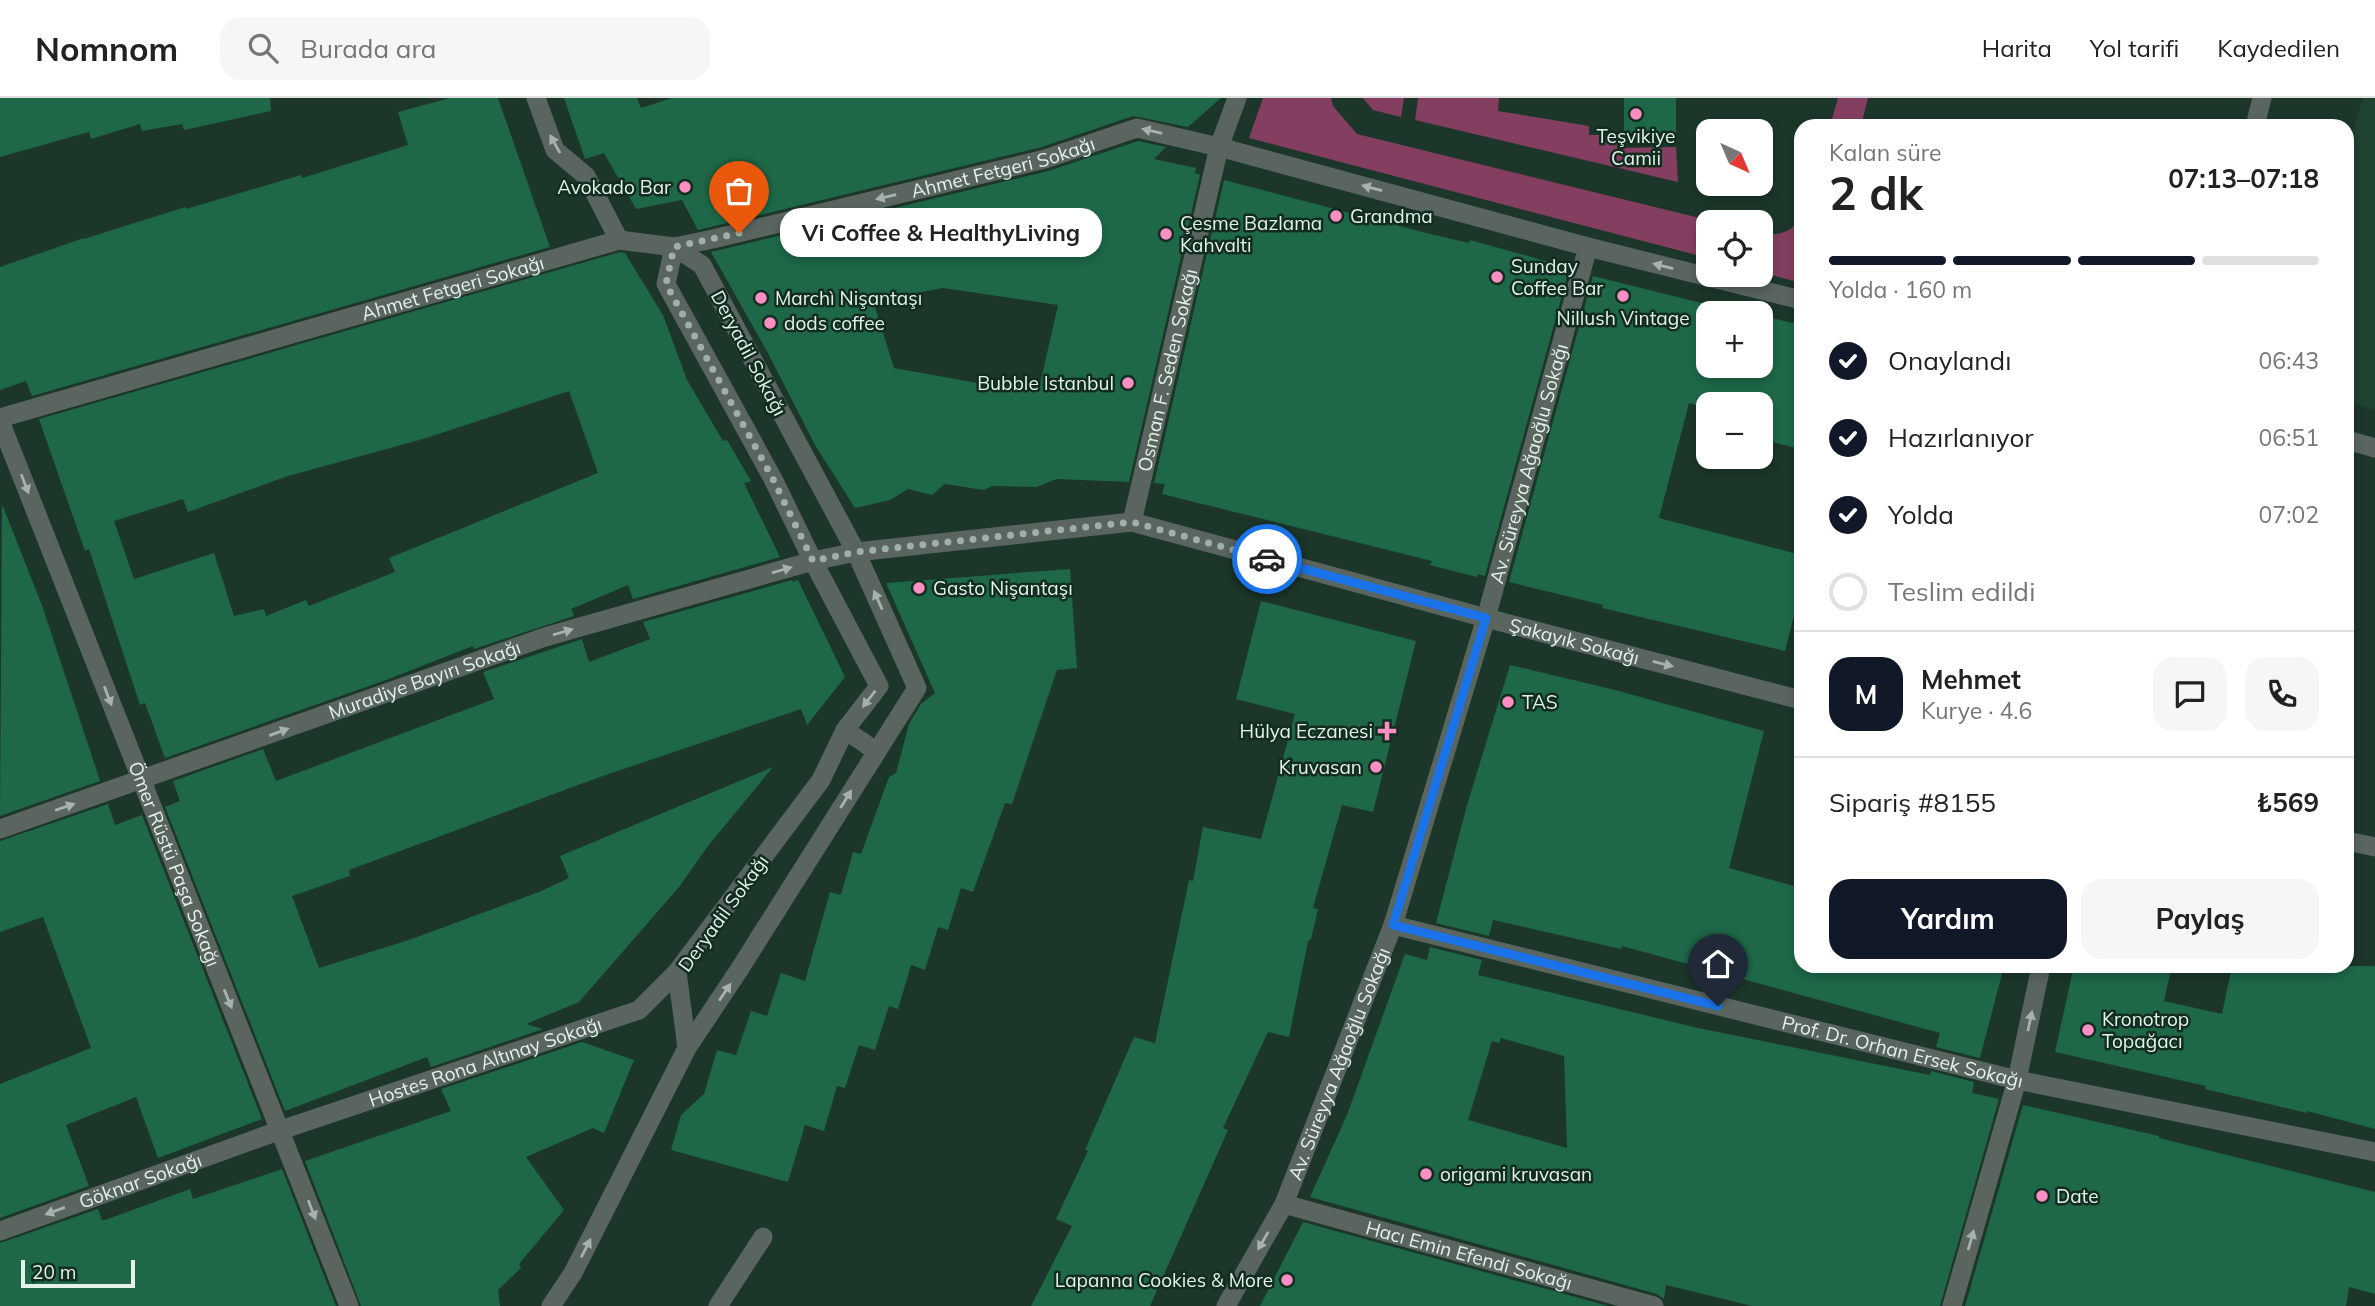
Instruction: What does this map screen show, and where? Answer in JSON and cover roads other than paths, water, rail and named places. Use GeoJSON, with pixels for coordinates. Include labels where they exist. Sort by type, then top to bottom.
{"type":"FeatureCollection","features":[{"type":"Feature","properties":{"kind":"street"},"geometry":{"type":"LineString","coordinates":[[536,98],[555,150],[586,176],[619,240]]}},
{"type":"Feature","properties":{"kind":"street","name":"Osman F. Seden Sokağı"},"geometry":{"type":"LineString","coordinates":[[1132,522],[1219,147],[1237,98]]}},
{"type":"Feature","properties":{"kind":"street"},"geometry":{"type":"LineString","coordinates":[[2257,119],[2262,98]]}},
{"type":"Feature","properties":{"kind":"street","name":"Ahmet Fetgeri Sokağı"},"geometry":{"type":"LineString","coordinates":[[0,419],[619,240],[674,247],[1045,159],[1137,128],[1219,147],[1588,247],[1794,298]]}},
{"type":"Feature","properties":{"kind":"street","name":"Deryadil Sokağı"},"geometry":{"type":"LineString","coordinates":[[551,1306],[573,1273],[687,1048],[917,688],[856,552],[702,265],[674,247],[666,284],[773,479],[813,561],[880,686],[845,730],[821,780],[677,972],[687,1048]]}},
{"type":"Feature","properties":{"kind":"street","name":"Av. Süreyya Ağaoğlu Sokağı"},"geometry":{"type":"LineString","coordinates":[[1226,1306],[1284,1204],[1393,925],[1486,618],[1588,247]]}},
{"type":"Feature","properties":{"kind":"street","name":"Ömer Rüstü Paşa Sokağı"},"geometry":{"type":"LineString","coordinates":[[0,419],[349,1306]]}},
{"type":"Feature","properties":{"kind":"street"},"geometry":{"type":"LineString","coordinates":[[2354,442],[2375,448]]}},
{"type":"Feature","properties":{"kind":"street","name":"Şakayık Sokağı"},"geometry":{"type":"LineString","coordinates":[[856,552],[1132,522],[1794,698]]}},
{"type":"Feature","properties":{"kind":"street","name":"Muradiye Bayırı Sokağı"},"geometry":{"type":"LineString","coordinates":[[0,829],[545,637],[813,561],[856,552]]}},
{"type":"Feature","properties":{"kind":"street"},"geometry":{"type":"LineString","coordinates":[[845,730],[876,751]]}},
{"type":"Feature","properties":{"kind":"street"},"geometry":{"type":"LineString","coordinates":[[2354,842],[2375,847]]}},
{"type":"Feature","properties":{"kind":"street","name":"Prof. Dr. Orhan Ersek Sokağı"},"geometry":{"type":"LineString","coordinates":[[1393,925],[2017,1080],[2375,1152]]}},
{"type":"Feature","properties":{"kind":"street","name":"Hostes Rona Altınay Sokağı"},"geometry":{"type":"LineString","coordinates":[[281,1130],[639,1010],[677,972]]}},
{"type":"Feature","properties":{"kind":"street"},"geometry":{"type":"LineString","coordinates":[[1952,1306],[2017,1080],[2040,973]]}},
{"type":"Feature","properties":{"kind":"street","name":"Göknar Sokağı"},"geometry":{"type":"LineString","coordinates":[[0,1231],[281,1130]]}},
{"type":"Feature","properties":{"kind":"street","name":"Hacı Emin Efendi Sokağı"},"geometry":{"type":"LineString","coordinates":[[1284,1204],[1654,1306]]}},
{"type":"Feature","properties":{"kind":"street"},"geometry":{"type":"LineString","coordinates":[[718,1306],[763,1237]]}},
{"type":"Feature","properties":{"kind":"place","name":"Teşvikiye Camii"},"geometry":{"type":"Point","coordinates":[1636,114]}},
{"type":"Feature","properties":{"kind":"place","name":"Avokado Bar"},"geometry":{"type":"Point","coordinates":[685,187]}},
{"type":"Feature","properties":{"kind":"place","name":"Grandma"},"geometry":{"type":"Point","coordinates":[1336,216]}},
{"type":"Feature","properties":{"kind":"place","name":"Vi Coffee & HealthyLiving"},"geometry":{"type":"Point","coordinates":[739,233]}},
{"type":"Feature","properties":{"kind":"place","name":"Çesme Bazlama Kahvalti"},"geometry":{"type":"Point","coordinates":[1166,234]}},
{"type":"Feature","properties":{"kind":"place","name":"Sunday Coffee Bar"},"geometry":{"type":"Point","coordinates":[1497,277]}},
{"type":"Feature","properties":{"kind":"place","name":"Nillush Vintage"},"geometry":{"type":"Point","coordinates":[1623,296]}},
{"type":"Feature","properties":{"kind":"place","name":"Marchì Nişantaşı"},"geometry":{"type":"Point","coordinates":[761,298]}},
{"type":"Feature","properties":{"kind":"place","name":"dods coffee"},"geometry":{"type":"Point","coordinates":[770,323]}},
{"type":"Feature","properties":{"kind":"place","name":"Bubble Istanbul"},"geometry":{"type":"Point","coordinates":[1128,383]}},
{"type":"Feature","properties":{"kind":"place","name":"Gasto Nişantaşı"},"geometry":{"type":"Point","coordinates":[919,588]}},
{"type":"Feature","properties":{"kind":"place","name":"TAS"},"geometry":{"type":"Point","coordinates":[1508,702]}},
{"type":"Feature","properties":{"kind":"place","name":"Hülya Eczanesi"},"geometry":{"type":"Point","coordinates":[1387,731]}},
{"type":"Feature","properties":{"kind":"place","name":"Kruvasan"},"geometry":{"type":"Point","coordinates":[1376,767]}},
{"type":"Feature","properties":{"kind":"place","name":"Kronotrop Topağacı"},"geometry":{"type":"Point","coordinates":[2088,1030]}},
{"type":"Feature","properties":{"kind":"place","name":"origami kruvasan"},"geometry":{"type":"Point","coordinates":[1426,1174]}},
{"type":"Feature","properties":{"kind":"place","name":"Date"},"geometry":{"type":"Point","coordinates":[2042,1196]}},
{"type":"Feature","properties":{"kind":"place","name":"Lapanna Cookies & More"},"geometry":{"type":"Point","coordinates":[1287,1280]}}]}
